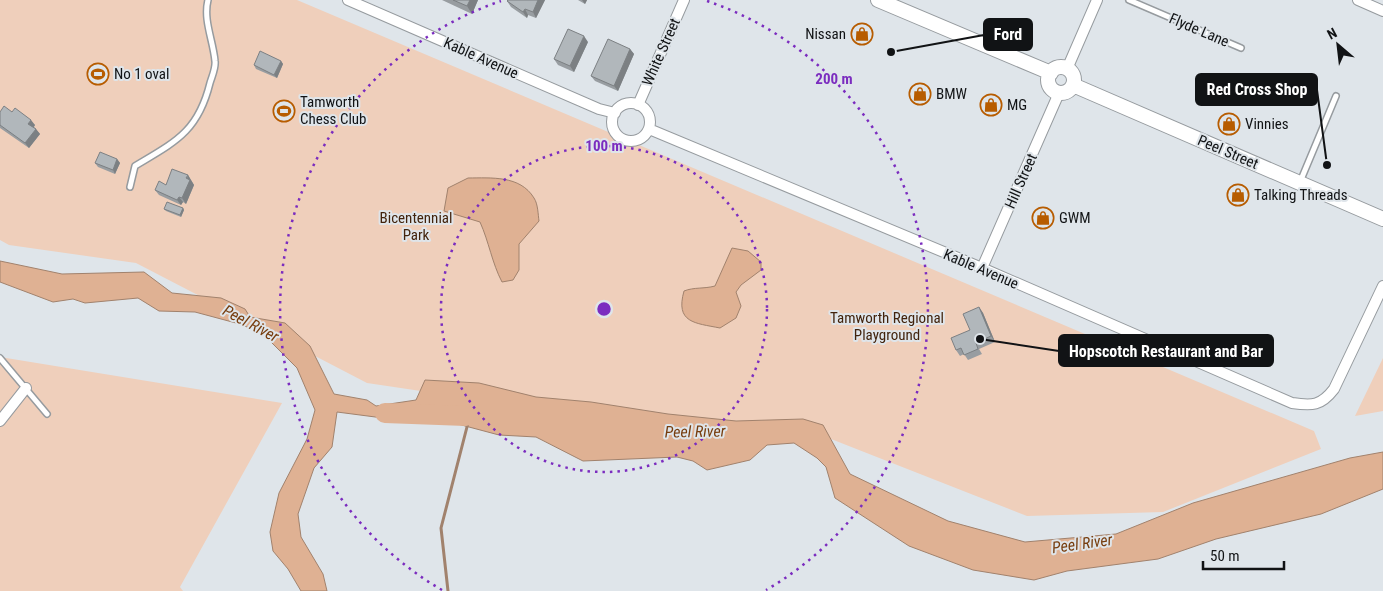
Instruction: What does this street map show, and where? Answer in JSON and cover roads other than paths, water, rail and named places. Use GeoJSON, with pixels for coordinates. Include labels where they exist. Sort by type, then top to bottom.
{"type":"FeatureCollection","features":[{"type":"Feature","properties":{"kind":"main road"},"geometry":{"type":"LineString","coordinates":[[878,0],[1051,73]]}},
{"type":"Feature","properties":{"kind":"main road"},"geometry":{"type":"LineString","coordinates":[[1058,68],[1067,69],[1072,74],[1073,85],[1066,92],[1059,93],[1050,85],[1051,73],[1058,68]]}},
{"type":"Feature","properties":{"kind":"main road","name":"Peel Street"},"geometry":{"type":"LineString","coordinates":[[1073,85],[1383,219]]}},
{"type":"Feature","properties":{"kind":"street","name":"Kable Avenue"},"geometry":{"type":"LineString","coordinates":[[348,0],[599,109],[615,113]]}},
{"type":"Feature","properties":{"kind":"street","name":"White Street"},"geometry":{"type":"LineString","coordinates":[[638,105],[684,0]]}},
{"type":"Feature","properties":{"kind":"street"},"geometry":{"type":"LineString","coordinates":[[1067,69],[1096,0]]}},
{"type":"Feature","properties":{"kind":"street"},"geometry":{"type":"LineString","coordinates":[[1358,0],[1383,11]]}},
{"type":"Feature","properties":{"kind":"street","name":"Hill Street"},"geometry":{"type":"LineString","coordinates":[[982,268],[1059,93]]}},
{"type":"Feature","properties":{"kind":"street"},"geometry":{"type":"LineString","coordinates":[[625,105],[638,105],[649,117],[649,129],[641,138],[636,140],[623,139],[614,130],[613,118],[615,113],[625,105]]}},
{"type":"Feature","properties":{"kind":"street","name":"Kable Avenue"},"geometry":{"type":"LineString","coordinates":[[649,129],[982,268],[1292,403],[1315,404],[1326,400],[1334,389],[1383,286]]}},
{"type":"Feature","properties":{"kind":"street"},"geometry":{"type":"LineString","coordinates":[[0,421],[26,388]]}},
{"type":"Feature","properties":{"kind":"lane"},"geometry":{"type":"LineString","coordinates":[[130,187],[135,166],[184,135],[208,94],[215,64],[206,10],[208,0]]}},
{"type":"Feature","properties":{"kind":"lane","name":"Flyde Lane"},"geometry":{"type":"LineString","coordinates":[[1129,0],[1241,48]]}},
{"type":"Feature","properties":{"kind":"lane"},"geometry":{"type":"LineString","coordinates":[[1300,183],[1336,96]]}},
{"type":"Feature","properties":{"kind":"lane"},"geometry":{"type":"LineString","coordinates":[[0,358],[47,414]]}},
{"type":"Feature","properties":{"kind":"water"},"geometry":{"type":"Polygon","coordinates":[[[468,178],[504,179],[521,185],[535,200],[539,221],[519,244],[519,270],[513,280],[502,282],[480,222],[444,211],[448,188],[468,178]]]}},
{"type":"Feature","properties":{"kind":"water"},"geometry":{"type":"Polygon","coordinates":[[[732,248],[748,251],[761,262],[761,270],[741,285],[736,292],[741,306],[736,318],[720,328],[689,320],[682,310],[684,291],[715,286],[732,248]]]}},
{"type":"Feature","properties":{"kind":"water"},"geometry":{"type":"Polygon","coordinates":[[[0,261],[62,274],[144,272],[172,293],[221,298],[245,309],[250,317],[285,323],[310,346],[334,394],[367,400],[376,406],[416,400],[425,380],[479,383],[536,397],[591,402],[668,414],[736,421],[803,419],[823,425],[850,474],[948,521],[1025,542],[1116,534],[1193,503],[1350,458],[1383,452],[1383,489],[1321,514],[1216,539],[1158,559],[1067,571],[1034,580],[973,570],[909,546],[835,498],[826,467],[817,458],[794,443],[767,445],[750,460],[707,470],[693,461],[677,457],[583,461],[536,437],[499,435],[454,423],[422,406],[409,416],[383,418],[337,412],[332,447],[314,468],[298,514],[301,537],[323,574],[327,591],[301,591],[288,569],[273,551],[270,532],[279,493],[307,439],[315,410],[297,368],[261,332],[195,312],[159,311],[138,298],[85,303],[73,299],[53,302],[0,282],[0,261]]]}},
{"type":"Feature","properties":{"kind":"waterway","name":"Peel River"},"geometry":{"type":"LineString","coordinates":[[385,413],[466,416]]}},
{"type":"Feature","properties":{"kind":"waterway"},"geometry":{"type":"LineString","coordinates":[[448,591],[441,528],[468,423]]}},
{"type":"Feature","properties":{"kind":"place","name":"Nissan"},"geometry":{"type":"Point","coordinates":[862,34]}},
{"type":"Feature","properties":{"kind":"place","name":"Ford"},"geometry":{"type":"Point","coordinates":[891,52]}},
{"type":"Feature","properties":{"kind":"place","name":"No 1 oval"},"geometry":{"type":"Point","coordinates":[98,74]}},
{"type":"Feature","properties":{"kind":"place","name":"BMW"},"geometry":{"type":"Point","coordinates":[920,94]}},
{"type":"Feature","properties":{"kind":"place","name":"MG"},"geometry":{"type":"Point","coordinates":[991,105]}},
{"type":"Feature","properties":{"kind":"place","name":"Tamworth Chess Club"},"geometry":{"type":"Point","coordinates":[284,111]}},
{"type":"Feature","properties":{"kind":"place","name":"Vinnies"},"geometry":{"type":"Point","coordinates":[1229,124]}},
{"type":"Feature","properties":{"kind":"place","name":"Red Cross Shop"},"geometry":{"type":"Point","coordinates":[1327,165]}},
{"type":"Feature","properties":{"kind":"place","name":"Talking Threads"},"geometry":{"type":"Point","coordinates":[1238,195]}},
{"type":"Feature","properties":{"kind":"place","name":"GWM"},"geometry":{"type":"Point","coordinates":[1043,218]}},
{"type":"Feature","properties":{"kind":"place","name":"Hopscotch Restaurant and Bar"},"geometry":{"type":"Point","coordinates":[980,339]}},
{"type":"Feature","properties":{"kind":"park label","name":"Bicentennial Park"},"geometry":{"type":"Point","coordinates":[416,226]}},
{"type":"Feature","properties":{"kind":"park label","name":"Tamworth Regional Playground"},"geometry":{"type":"Point","coordinates":[887,326]}}]}
